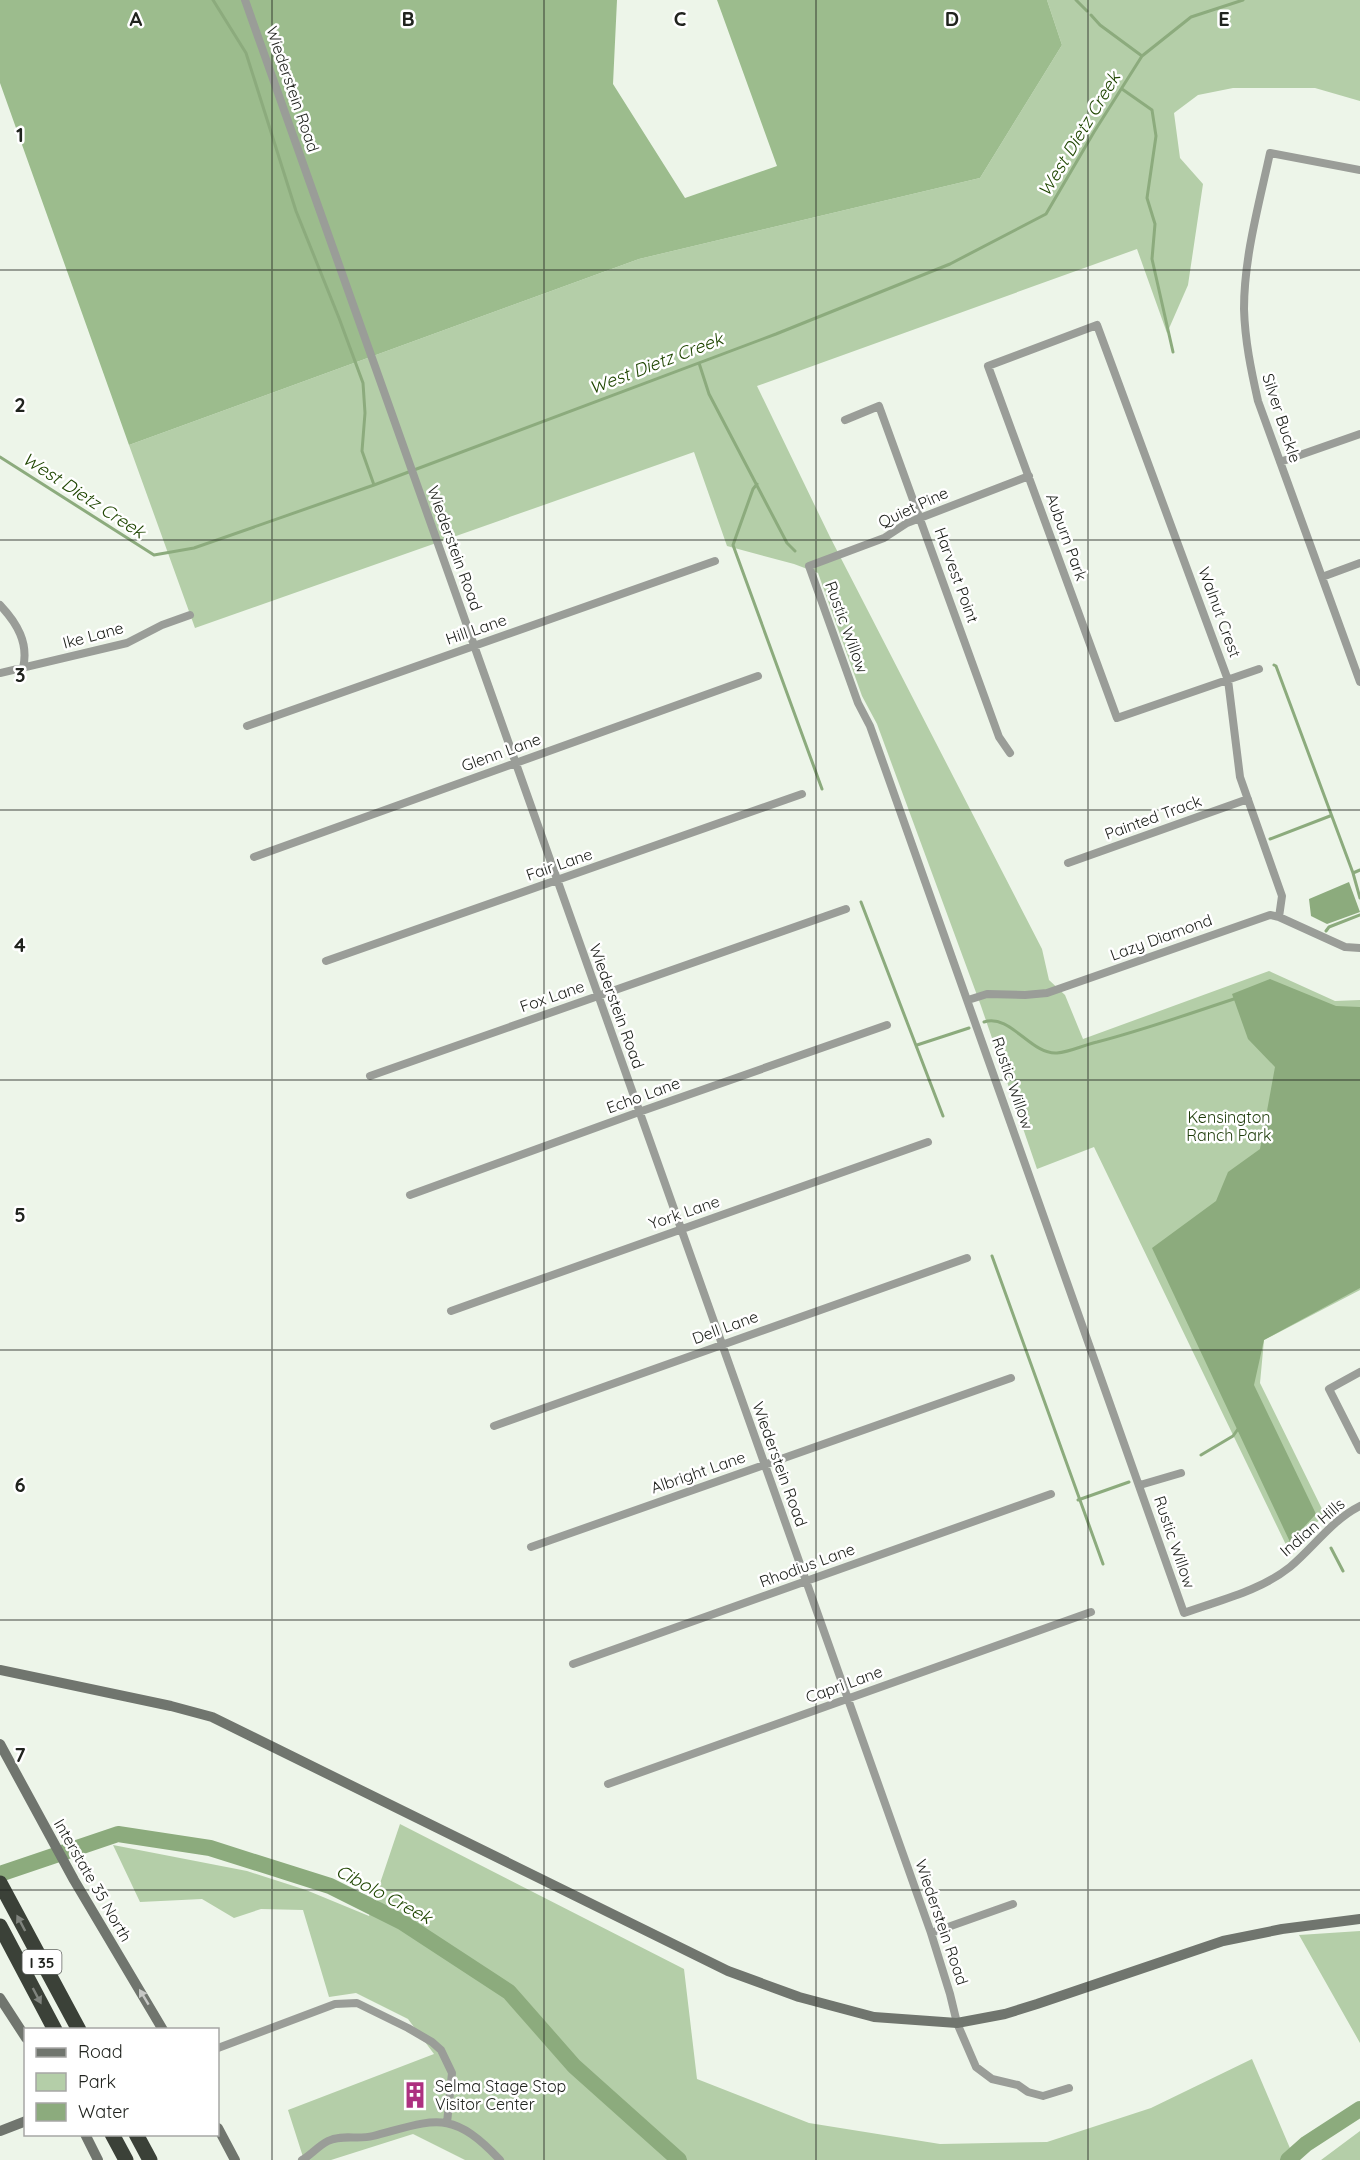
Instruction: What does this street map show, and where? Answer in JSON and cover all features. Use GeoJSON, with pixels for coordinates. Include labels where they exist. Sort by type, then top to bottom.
{"type":"FeatureCollection","features":[{"type":"Feature","properties":{"kind":"highway","name":"I 35"},"geometry":{"type":"LineString","coordinates":[[3,1888],[78,2028]]}},
{"type":"Feature","properties":{"kind":"highway","name":"I 35"},"geometry":{"type":"LineString","coordinates":[[0,1926],[54,2028]]}},
{"type":"Feature","properties":{"kind":"highway"},"geometry":{"type":"LineString","coordinates":[[138,2139],[150,2160]]}},
{"type":"Feature","properties":{"kind":"main road"},"geometry":{"type":"LineString","coordinates":[[0,1670],[171,1706],[212,1718],[728,1971],[816,2003],[873,2017],[957,2023],[1005,2014],[1223,1941],[1282,1929],[1360,1919]]}},
{"type":"Feature","properties":{"kind":"main road"},"geometry":{"type":"LineString","coordinates":[[0,1678],[24,1674]]}},
{"type":"Feature","properties":{"kind":"main road","name":"Interstate 35 North"},"geometry":{"type":"LineString","coordinates":[[0,1744],[162,2028]]}},
{"type":"Feature","properties":{"kind":"main road"},"geometry":{"type":"LineString","coordinates":[[0,1998],[24,2035]]}},
{"type":"Feature","properties":{"kind":"main road"},"geometry":{"type":"LineString","coordinates":[[0,2131],[24,2122]]}},
{"type":"Feature","properties":{"kind":"main road"},"geometry":{"type":"LineString","coordinates":[[219,2130],[235,2160]]}},
{"type":"Feature","properties":{"kind":"main road"},"geometry":{"type":"LineString","coordinates":[[86,2136],[98,2160]]}},
{"type":"Feature","properties":{"kind":"street","name":"Wiederstein Road"},"geometry":{"type":"LineString","coordinates":[[245,0],[931,1933],[957,2023],[976,2067],[992,2079],[1018,2085],[1028,2092],[1043,2096],[1069,2088]]}},
{"type":"Feature","properties":{"kind":"street","name":"Silver Buckle"},"geometry":{"type":"LineString","coordinates":[[1360,170],[1270,153],[1250,253],[1244,308],[1248,355],[1258,401],[1360,682]]}},
{"type":"Feature","properties":{"kind":"street","name":"Walnut Crest"},"geometry":{"type":"LineString","coordinates":[[988,366],[1097,325],[1228,680],[1240,777],[1282,896],[1279,917]]}},
{"type":"Feature","properties":{"kind":"street","name":"Auburn Park"},"geometry":{"type":"LineString","coordinates":[[988,366],[1117,718],[1228,680]]}},
{"type":"Feature","properties":{"kind":"street","name":"Harvest Point"},"geometry":{"type":"LineString","coordinates":[[845,420],[879,406],[999,737],[1010,753]]}},
{"type":"Feature","properties":{"kind":"street"},"geometry":{"type":"LineString","coordinates":[[1280,462],[1360,434]]}},
{"type":"Feature","properties":{"kind":"street","name":"Quiet Pine"},"geometry":{"type":"LineString","coordinates":[[809,566],[884,538],[921,517],[1029,476]]}},
{"type":"Feature","properties":{"kind":"street","name":"Hill Lane"},"geometry":{"type":"LineString","coordinates":[[247,726],[715,561]]}},
{"type":"Feature","properties":{"kind":"street"},"geometry":{"type":"LineString","coordinates":[[1322,577],[1360,563]]}},
{"type":"Feature","properties":{"kind":"street","name":"Rustic Willow"},"geometry":{"type":"LineString","coordinates":[[809,566],[858,703],[870,726],[1184,1612]]}},
{"type":"Feature","properties":{"kind":"street"},"geometry":{"type":"LineString","coordinates":[[0,605],[16,625],[23,639],[26,651],[23,668]]}},
{"type":"Feature","properties":{"kind":"street","name":"Ike Lane"},"geometry":{"type":"LineString","coordinates":[[0,673],[127,643],[162,625],[190,615]]}},
{"type":"Feature","properties":{"kind":"street"},"geometry":{"type":"LineString","coordinates":[[1228,680],[1259,669]]}},
{"type":"Feature","properties":{"kind":"street","name":"Glenn Lane"},"geometry":{"type":"LineString","coordinates":[[254,857],[758,676]]}},
{"type":"Feature","properties":{"kind":"street","name":"Fair Lane"},"geometry":{"type":"LineString","coordinates":[[326,961],[802,794]]}},
{"type":"Feature","properties":{"kind":"street","name":"Painted Track"},"geometry":{"type":"LineString","coordinates":[[1068,863],[1248,799]]}},
{"type":"Feature","properties":{"kind":"street","name":"Fox Lane"},"geometry":{"type":"LineString","coordinates":[[370,1076],[846,909]]}},
{"type":"Feature","properties":{"kind":"street","name":"Lazy Diamond"},"geometry":{"type":"LineString","coordinates":[[968,1000],[987,994],[1047,993],[1256,919],[1270,915],[1279,917]]}},
{"type":"Feature","properties":{"kind":"street"},"geometry":{"type":"LineString","coordinates":[[1279,917],[1345,947],[1360,948]]}},
{"type":"Feature","properties":{"kind":"street","name":"Echo Lane"},"geometry":{"type":"LineString","coordinates":[[410,1195],[887,1025]]}},
{"type":"Feature","properties":{"kind":"street","name":"York Lane"},"geometry":{"type":"LineString","coordinates":[[451,1311],[928,1142]]}},
{"type":"Feature","properties":{"kind":"street","name":"Dell Lane"},"geometry":{"type":"LineString","coordinates":[[494,1426],[967,1258]]}},
{"type":"Feature","properties":{"kind":"street"},"geometry":{"type":"LineString","coordinates":[[1360,1372],[1329,1389],[1360,1450]]}},
{"type":"Feature","properties":{"kind":"street","name":"Albright Lane"},"geometry":{"type":"LineString","coordinates":[[531,1547],[1011,1378]]}},
{"type":"Feature","properties":{"kind":"street"},"geometry":{"type":"LineString","coordinates":[[1140,1485],[1181,1473]]}},
{"type":"Feature","properties":{"kind":"street","name":"Rhodius Lane"},"geometry":{"type":"LineString","coordinates":[[573,1664],[1051,1494]]}},
{"type":"Feature","properties":{"kind":"street","name":"Indian Hills"},"geometry":{"type":"LineString","coordinates":[[1184,1612],[1248,1591],[1290,1567],[1341,1518],[1360,1506]]}},
{"type":"Feature","properties":{"kind":"street","name":"Capri Lane"},"geometry":{"type":"LineString","coordinates":[[608,1784],[1091,1612]]}},
{"type":"Feature","properties":{"kind":"street"},"geometry":{"type":"LineString","coordinates":[[931,1933],[1013,1904]]}},
{"type":"Feature","properties":{"kind":"street"},"geometry":{"type":"LineString","coordinates":[[219,2048],[335,2004],[357,2003],[408,2028],[441,2050],[452,2073],[447,2123]]}},
{"type":"Feature","properties":{"kind":"street"},"geometry":{"type":"LineString","coordinates":[[302,2160],[328,2141],[339,2138],[366,2138],[429,2121],[447,2123],[466,2130],[483,2142],[500,2160]]}},
{"type":"Feature","properties":{"kind":"green space","name":"Kensington Ranch Park"},"geometry":{"type":"Polygon","coordinates":[[[1047,0],[1360,0],[1360,101],[1315,88],[1233,88],[1198,95],[1174,113],[1180,158],[1203,184],[1188,285],[1167,333],[1137,249],[757,386],[830,537],[1042,949],[1049,980],[1065,995],[1083,1039],[1269,971],[1335,1001],[1360,1000],[1360,1290],[1264,1340],[1260,1383],[1325,1515],[1288,1549],[1094,1147],[1037,1169],[981,1006],[877,724],[862,696],[818,573],[794,564],[727,546],[694,452],[195,628],[129,445],[639,259],[980,178],[1062,45],[1047,0]]]}},
{"type":"Feature","properties":{"kind":"green space"},"geometry":{"type":"Polygon","coordinates":[[[400,1824],[684,1969],[697,2079],[809,2123],[940,2144],[1047,2142],[1151,2108],[1252,2059],[1295,2160],[465,2160],[413,2134],[331,2160],[304,2160],[288,2110],[434,2054],[408,2019],[356,1993],[329,1997],[303,1910],[261,1909],[234,1918],[202,1899],[140,1902],[113,1845],[247,1871],[306,1890],[369,1916],[400,1824]]]}},
{"type":"Feature","properties":{"kind":"green space"},"geometry":{"type":"Polygon","coordinates":[[[1360,1931],[1360,2043],[1299,1935],[1360,1931]]]}},
{"type":"Feature","properties":{"kind":"green space"},"geometry":{"type":"Polygon","coordinates":[[[1360,2131],[1360,2160],[1321,2160],[1360,2131]]]}},
{"type":"Feature","properties":{"kind":"shaded area"},"geometry":{"type":"Polygon","coordinates":[[[0,0],[617,0],[613,84],[685,198],[777,166],[717,0],[1047,0],[1062,45],[980,178],[639,259],[129,445],[0,83],[0,0]]]}},
{"type":"Feature","properties":{"kind":"water"},"geometry":{"type":"Polygon","coordinates":[[[1349,882],[1360,912],[1327,924],[1311,916],[1309,899],[1349,882]]]}},
{"type":"Feature","properties":{"kind":"water"},"geometry":{"type":"Polygon","coordinates":[[[1270,979],[1336,1006],[1360,1007],[1360,1288],[1264,1340],[1254,1385],[1316,1514],[1290,1542],[1152,1248],[1216,1201],[1228,1172],[1260,1149],[1275,1067],[1248,1039],[1232,994],[1270,979]]]}},
{"type":"Feature","properties":{"kind":"waterway"},"geometry":{"type":"LineString","coordinates":[[213,0],[246,53],[296,211],[363,383],[365,413],[362,451],[374,485]]}},
{"type":"Feature","properties":{"kind":"waterway"},"geometry":{"type":"LineString","coordinates":[[1076,0],[1087,11]]}},
{"type":"Feature","properties":{"kind":"waterway","name":"West Dietz Creek"},"geometry":{"type":"LineString","coordinates":[[0,457],[154,555],[194,548],[374,485],[776,334],[950,264],[1046,214],[1142,56],[1191,17],[1243,0]]}},
{"type":"Feature","properties":{"kind":"waterway"},"geometry":{"type":"LineString","coordinates":[[1091,15],[1100,25],[1142,56]]}},
{"type":"Feature","properties":{"kind":"waterway"},"geometry":{"type":"LineString","coordinates":[[1122,89],[1152,110],[1156,136],[1147,198],[1155,224],[1152,259],[1173,352]]}},
{"type":"Feature","properties":{"kind":"waterway"},"geometry":{"type":"LineString","coordinates":[[699,363],[709,394],[787,543],[795,551]]}},
{"type":"Feature","properties":{"kind":"waterway"},"geometry":{"type":"LineString","coordinates":[[757,484],[753,489],[733,545],[822,789]]}},
{"type":"Feature","properties":{"kind":"waterway"},"geometry":{"type":"LineString","coordinates":[[1274,665],[1353,873]]}},
{"type":"Feature","properties":{"kind":"waterway"},"geometry":{"type":"LineString","coordinates":[[1270,839],[1330,816]]}},
{"type":"Feature","properties":{"kind":"waterway"},"geometry":{"type":"LineString","coordinates":[[1360,870],[1353,873],[1360,898]]}},
{"type":"Feature","properties":{"kind":"waterway"},"geometry":{"type":"LineString","coordinates":[[861,902],[943,1116]]}},
{"type":"Feature","properties":{"kind":"waterway"},"geometry":{"type":"LineString","coordinates":[[1326,931],[1329,927],[1360,915]]}},
{"type":"Feature","properties":{"kind":"waterway"},"geometry":{"type":"LineString","coordinates":[[984,1022],[1003,1023],[1038,1048],[1057,1053],[1132,1032],[1237,998]]}},
{"type":"Feature","properties":{"kind":"waterway"},"geometry":{"type":"LineString","coordinates":[[917,1045],[969,1028]]}},
{"type":"Feature","properties":{"kind":"waterway"},"geometry":{"type":"LineString","coordinates":[[992,1256],[1103,1564]]}},
{"type":"Feature","properties":{"kind":"waterway"},"geometry":{"type":"LineString","coordinates":[[1201,1455],[1233,1436],[1238,1429]]}},
{"type":"Feature","properties":{"kind":"waterway"},"geometry":{"type":"LineString","coordinates":[[1078,1500],[1129,1482]]}},
{"type":"Feature","properties":{"kind":"waterway"},"geometry":{"type":"LineString","coordinates":[[1331,1548],[1343,1571]]}},
{"type":"Feature","properties":{"kind":"waterway","name":"Cibolo Creek"},"geometry":{"type":"LineString","coordinates":[[0,1874],[118,1834],[210,1848],[330,1886],[402,1922],[509,1992],[574,2066],[679,2160]]}},
{"type":"Feature","properties":{"kind":"waterway","name":"Cibolo Creek"},"geometry":{"type":"LineString","coordinates":[[1288,2160],[1306,2144],[1360,2109]]}},
{"type":"Feature","properties":{"kind":"place","name":"Selma Stage Stop Visitor Center"},"geometry":{"type":"Point","coordinates":[415,2095]}}]}
